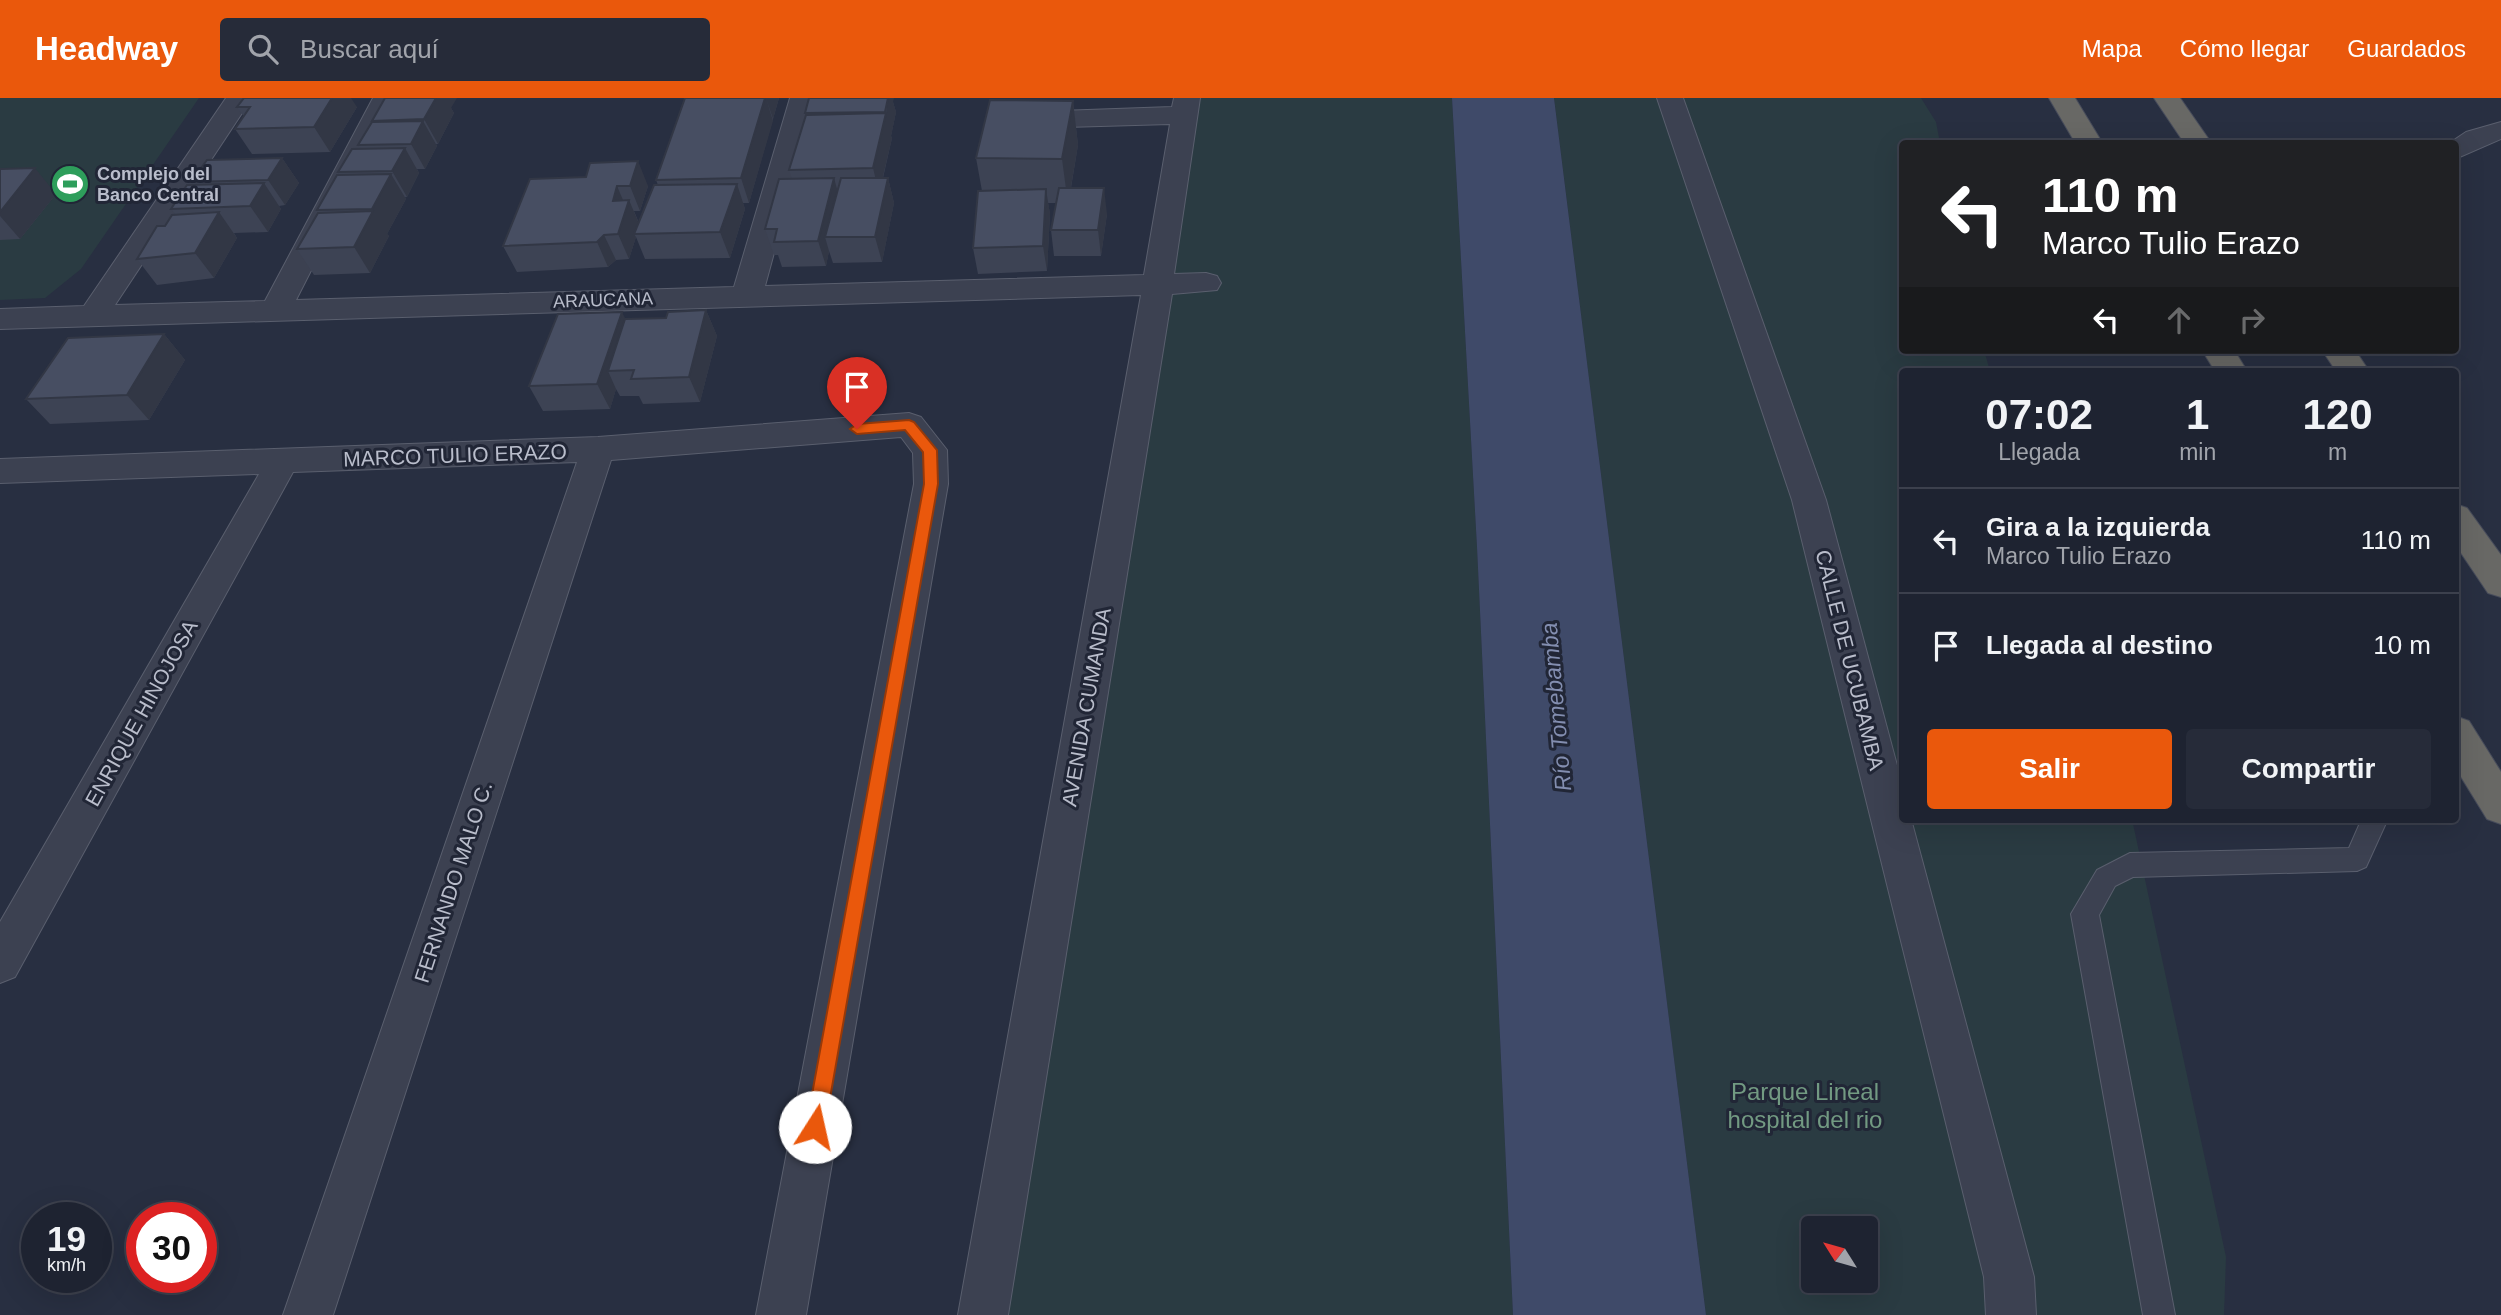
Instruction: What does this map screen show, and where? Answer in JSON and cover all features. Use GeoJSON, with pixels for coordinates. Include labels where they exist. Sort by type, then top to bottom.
{"type":"FeatureCollection","features":[{"type":"Feature","properties":{"kind":"highway"},"geometry":{"type":"LineString","coordinates":[[2062,98],[2088,140]]}},
{"type":"Feature","properties":{"kind":"highway"},"geometry":{"type":"LineString","coordinates":[[2167,98],[2196,140]]}},
{"type":"Feature","properties":{"kind":"highway"},"geometry":{"type":"LineString","coordinates":[[2459,523],[2501,583]]}},
{"type":"Feature","properties":{"kind":"highway"},"geometry":{"type":"LineString","coordinates":[[2459,739],[2501,807]]}},
{"type":"Feature","properties":{"kind":"street"},"geometry":{"type":"LineString","coordinates":[[93,316],[239,98]]}},
{"type":"Feature","properties":{"kind":"street"},"geometry":{"type":"LineString","coordinates":[[276,309],[386,98]]}},
{"type":"Feature","properties":{"kind":"street"},"geometry":{"type":"LineString","coordinates":[[747,296],[803,98]]}},
{"type":"Feature","properties":{"kind":"street","name":"CALLE DE UCUBAMBA"},"geometry":{"type":"LineString","coordinates":[[1670,98],[1809,500],[2006,1263],[2011,1315]]}},
{"type":"Feature","properties":{"kind":"street"},"geometry":{"type":"LineString","coordinates":[[1031,120],[1186,107]]}},
{"type":"Feature","properties":{"kind":"street","name":"AVENIDA CUMANDA"},"geometry":{"type":"LineString","coordinates":[[983,1315],[1186,107]]}},
{"type":"Feature","properties":{"kind":"street"},"geometry":{"type":"LineString","coordinates":[[2459,149],[2476,138],[2501,130]]}},
{"type":"Feature","properties":{"kind":"street","name":"ARAUCANA"},"geometry":{"type":"LineString","coordinates":[[0,319],[1206,283]]}},
{"type":"Feature","properties":{"kind":"street","name":"MARCO TULIO ERAZO"},"geometry":{"type":"LineString","coordinates":[[0,471],[598,449],[909,425],[930,450],[931,484],[781,1315]]}},
{"type":"Feature","properties":{"kind":"street","name":"FERNANDO MALO C."},"geometry":{"type":"LineString","coordinates":[[308,1315],[598,449]]}},
{"type":"Feature","properties":{"kind":"street","name":"ENRIQUE HINOJOSA"},"geometry":{"type":"LineString","coordinates":[[0,964],[282,462]]}},
{"type":"Feature","properties":{"kind":"lane"},"geometry":{"type":"LineString","coordinates":[[2159,1315],[2085,915],[2106,878],[2130,865],[2357,859],[2373,823]]}},
{"type":"Feature","properties":{"kind":"green space","name":"Complejo del Banco Central"},"geometry":{"type":"Polygon","coordinates":[[[0,98],[199,98],[81,269],[45,298],[0,300],[0,98]]]}},
{"type":"Feature","properties":{"kind":"green space"},"geometry":{"type":"Polygon","coordinates":[[[1187,98],[1452,98],[1477,547],[1513,1315],[983,1315],[1187,98]]]}},
{"type":"Feature","properties":{"kind":"green space","name":"Parque Lineal hospital del rio"},"geometry":{"type":"Polygon","coordinates":[[[1554,98],[1921,98],[1936,122],[1939,140],[1899,140],[1899,354],[1985,354],[1989,368],[1899,368],[1899,823],[2133,823],[2226,1257],[2224,1315],[1706,1315],[1554,98]]]}},
{"type":"Feature","properties":{"kind":"water","name":"Río Tomebamba"},"geometry":{"type":"Polygon","coordinates":[[[1452,98],[1554,98],[1706,1315],[1513,1315],[1477,547],[1452,98]]]}},
{"type":"Feature","properties":{"kind":"building"},"geometry":{"type":"Polygon","coordinates":[[[244,98],[332,98],[314,127],[235,129],[250,107],[237,107],[244,98]]]}},
{"type":"Feature","properties":{"kind":"building"},"geometry":{"type":"Polygon","coordinates":[[[385,98],[436,98],[424,119],[372,121],[385,98]]]}},
{"type":"Feature","properties":{"kind":"building"},"geometry":{"type":"Polygon","coordinates":[[[685,98],[765,98],[741,178],[656,180],[685,98]]]}},
{"type":"Feature","properties":{"kind":"building"},"geometry":{"type":"Polygon","coordinates":[[[809,98],[888,98],[885,112],[805,113],[809,98]]]}},
{"type":"Feature","properties":{"kind":"building"},"geometry":{"type":"Polygon","coordinates":[[[990,100],[1073,101],[1062,159],[976,158],[990,100]]]}},
{"type":"Feature","properties":{"kind":"building"},"geometry":{"type":"Polygon","coordinates":[[[886,113],[873,168],[789,170],[806,115],[886,113]]]}},
{"type":"Feature","properties":{"kind":"building"},"geometry":{"type":"Polygon","coordinates":[[[423,121],[411,144],[358,145],[372,122],[423,121]]]}},
{"type":"Feature","properties":{"kind":"building"},"geometry":{"type":"Polygon","coordinates":[[[405,148],[392,171],[338,172],[352,149],[405,148]]]}},
{"type":"Feature","properties":{"kind":"building"},"geometry":{"type":"Polygon","coordinates":[[[282,158],[268,180],[191,182],[207,160],[282,158]]]}},
{"type":"Feature","properties":{"kind":"building"},"geometry":{"type":"Polygon","coordinates":[[[638,161],[630,186],[617,186],[613,201],[629,200],[618,234],[604,235],[597,242],[503,246],[530,179],[586,177],[590,163],[638,161]]]}},
{"type":"Feature","properties":{"kind":"building"},"geometry":{"type":"Polygon","coordinates":[[[35,168],[0,212],[0,169],[35,168]]]}},
{"type":"Feature","properties":{"kind":"building"},"geometry":{"type":"Polygon","coordinates":[[[391,174],[372,209],[317,210],[337,175],[391,174]]]}},
{"type":"Feature","properties":{"kind":"building"},"geometry":{"type":"Polygon","coordinates":[[[834,178],[818,241],[774,242],[777,229],[765,229],[779,179],[834,178]]]}},
{"type":"Feature","properties":{"kind":"building"},"geometry":{"type":"Polygon","coordinates":[[[841,178],[888,178],[875,237],[825,237],[841,178]]]}},
{"type":"Feature","properties":{"kind":"building"},"geometry":{"type":"Polygon","coordinates":[[[264,183],[250,206],[171,209],[187,185],[264,183]]]}},
{"type":"Feature","properties":{"kind":"building"},"geometry":{"type":"Polygon","coordinates":[[[737,184],[720,232],[634,234],[654,185],[737,184]]]}},
{"type":"Feature","properties":{"kind":"building"},"geometry":{"type":"Polygon","coordinates":[[[1059,188],[1104,188],[1098,230],[1051,230],[1059,188]]]}},
{"type":"Feature","properties":{"kind":"building"},"geometry":{"type":"Polygon","coordinates":[[[1046,189],[1043,246],[973,248],[978,191],[1046,189]]]}},
{"type":"Feature","properties":{"kind":"building"},"geometry":{"type":"Polygon","coordinates":[[[373,211],[354,247],[297,249],[318,213],[373,211]]]}},
{"type":"Feature","properties":{"kind":"building"},"geometry":{"type":"Polygon","coordinates":[[[219,212],[195,253],[137,259],[157,226],[165,226],[172,215],[219,212]]]}},
{"type":"Feature","properties":{"kind":"building"},"geometry":{"type":"Polygon","coordinates":[[[706,310],[689,377],[631,379],[634,370],[608,371],[625,319],[666,318],[668,312],[706,310]]]}},
{"type":"Feature","properties":{"kind":"building"},"geometry":{"type":"Polygon","coordinates":[[[622,312],[597,384],[529,386],[558,314],[622,312]]]}},
{"type":"Feature","properties":{"kind":"building"},"geometry":{"type":"Polygon","coordinates":[[[164,334],[127,395],[26,399],[68,338],[164,334]]]}},
{"type":"Feature","properties":{"kind":"place","name":"Complejo del Banco Central"},"geometry":{"type":"Point","coordinates":[70,184]}},
{"type":"Feature","properties":{"kind":"route"},"geometry":{"type":"LineString","coordinates":[[815,1127],[931,484],[930,450],[909,425],[857,429]]}}]}
